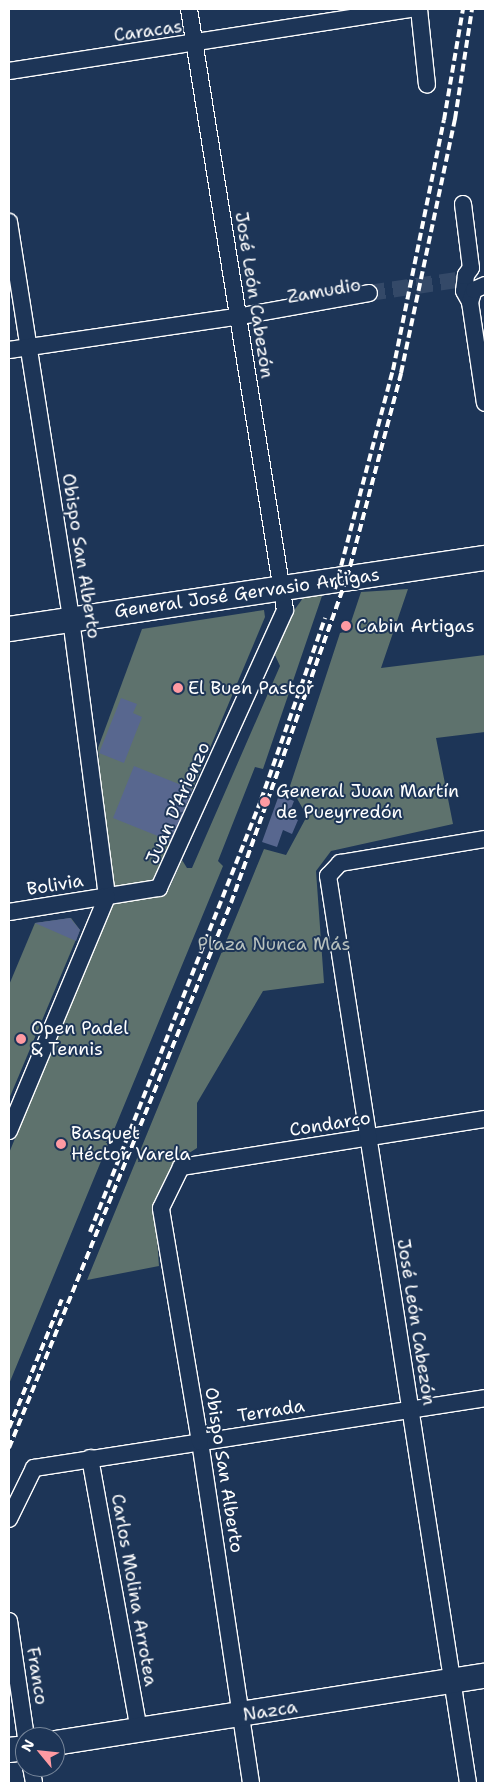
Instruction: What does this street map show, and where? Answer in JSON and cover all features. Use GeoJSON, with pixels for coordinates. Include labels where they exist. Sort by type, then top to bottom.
{"type":"FeatureCollection","features":[{"type":"Feature","properties":{"kind":"street","name":"José León Cabezón"},"geometry":{"type":"LineString","coordinates":[[189,9],[236,317],[284,588]]}},
{"type":"Feature","properties":{"kind":"street","name":"Caracas"},"geometry":{"type":"LineString","coordinates":[[9,71],[194,44],[411,9]]}},
{"type":"Feature","properties":{"kind":"street"},"geometry":{"type":"LineString","coordinates":[[419,9],[427,85]]}},
{"type":"Feature","properties":{"kind":"street"},"geometry":{"type":"LineString","coordinates":[[463,204],[481,274],[466,275],[464,291],[470,302],[485,403]]}},
{"type":"Feature","properties":{"kind":"street","name":"Obispo San Alberto"},"geometry":{"type":"LineString","coordinates":[[9,222],[71,619],[107,897]]}},
{"type":"Feature","properties":{"kind":"street","name":"Zamudio"},"geometry":{"type":"LineString","coordinates":[[371,283],[378,288],[373,303],[259,322],[236,317],[256,301],[371,283]]}},
{"type":"Feature","properties":{"kind":"street","name":"Zamudio"},"geometry":{"type":"LineString","coordinates":[[9,350],[236,317],[369,293]]}},
{"type":"Feature","properties":{"kind":"street","name":"General José Gervasio Artigas"},"geometry":{"type":"LineString","coordinates":[[9,630],[71,619],[485,558]]}},
{"type":"Feature","properties":{"kind":"street","name":"Juan D’Arienzo"},"geometry":{"type":"LineString","coordinates":[[107,897],[159,888],[166,877],[285,610],[284,588]]}},
{"type":"Feature","properties":{"kind":"street","name":"José León Cabezón"},"geometry":{"type":"LineString","coordinates":[[468,1783],[450,1681],[328,876],[340,862],[485,839]]}},
{"type":"Feature","properties":{"kind":"street"},"geometry":{"type":"LineString","coordinates":[[9,1131],[107,897]]}},
{"type":"Feature","properties":{"kind":"street","name":"Bolivia"},"geometry":{"type":"LineString","coordinates":[[9,912],[107,897]]}},
{"type":"Feature","properties":{"kind":"street","name":"Condarco"},"geometry":{"type":"LineString","coordinates":[[181,1167],[485,1119]]}},
{"type":"Feature","properties":{"kind":"street","name":"Obispo San Alberto"},"geometry":{"type":"LineString","coordinates":[[181,1167],[161,1208],[200,1442],[251,1783]]}},
{"type":"Feature","properties":{"kind":"street","name":"Terrada"},"geometry":{"type":"LineString","coordinates":[[9,1519],[34,1468],[485,1398]]}},
{"type":"Feature","properties":{"kind":"street","name":"Carlos Molina Arrotea"},"geometry":{"type":"LineString","coordinates":[[90,1458],[139,1729]]}},
{"type":"Feature","properties":{"kind":"street","name":"Franco"},"geometry":{"type":"LineString","coordinates":[[9,1621],[25,1727]]}},
{"type":"Feature","properties":{"kind":"street","name":"Nazca"},"geometry":{"type":"LineString","coordinates":[[65,1741],[139,1729],[240,1716],[485,1676]]}},
{"type":"Feature","properties":{"kind":"green space","name":"Plaza Nunca Más"},"geometry":{"type":"Polygon","coordinates":[[[408,589],[381,668],[485,655],[485,732],[436,738],[453,824],[331,851],[316,871],[324,983],[263,991],[197,1103],[197,1148],[178,1160],[159,1195],[155,1211],[159,1266],[87,1280],[264,849],[286,855],[307,816],[290,786],[340,633],[348,631],[361,592],[408,589]]]}},
{"type":"Feature","properties":{"kind":"green space"},"geometry":{"type":"Polygon","coordinates":[[[323,593],[263,769],[255,767],[218,861],[223,866],[9,1384],[9,1153],[111,906],[119,901],[169,889],[182,860],[187,868],[192,868],[280,666],[274,653],[290,616],[303,598],[323,593]]]}},
{"type":"Feature","properties":{"kind":"green space","name":"El Buen Pastor"},"geometry":{"type":"Polygon","coordinates":[[[264,610],[265,617],[154,881],[114,890],[103,815],[98,748],[142,629],[264,610]]]}},
{"type":"Feature","properties":{"kind":"green space","name":"Open Padel & Tennis"},"geometry":{"type":"Polygon","coordinates":[[[71,918],[80,930],[9,1099],[9,985],[35,923],[71,918]]]}},
{"type":"Feature","properties":{"kind":"building"},"geometry":{"type":"Polygon","coordinates":[[[121,698],[137,704],[133,713],[142,717],[124,763],[99,753],[121,698]]]}},
{"type":"Feature","properties":{"kind":"building"},"geometry":{"type":"Polygon","coordinates":[[[134,766],[192,790],[171,842],[113,818],[134,766]]]}},
{"type":"Feature","properties":{"kind":"building"},"geometry":{"type":"Polygon","coordinates":[[[279,795],[294,801],[288,816],[298,820],[292,834],[283,830],[277,847],[262,842],[279,795]]]}},
{"type":"Feature","properties":{"kind":"building"},"geometry":{"type":"Polygon","coordinates":[[[70,918],[80,930],[76,941],[35,923],[70,918]]]}},
{"type":"Feature","properties":{"kind":"tunnel"},"geometry":{"type":"LineString","coordinates":[[369,293],[478,277]]}},
{"type":"Feature","properties":{"kind":"railway"},"geometry":{"type":"LineString","coordinates":[[335,589],[393,370],[444,120],[463,9]]}},
{"type":"Feature","properties":{"kind":"railway"},"geometry":{"type":"LineString","coordinates":[[9,1448],[231,903],[347,578],[401,373],[455,119],[472,9]]}},
{"type":"Feature","properties":{"kind":"railway"},"geometry":{"type":"LineString","coordinates":[[90,1232],[261,800],[325,618]]}},
{"type":"Feature","properties":{"kind":"railway"},"geometry":{"type":"LineString","coordinates":[[9,1428],[62,1299]]}},
{"type":"Feature","properties":{"kind":"place","name":"Cabin Artigas"},"geometry":{"type":"Point","coordinates":[346,626]}},
{"type":"Feature","properties":{"kind":"place","name":"El Buen Pastor"},"geometry":{"type":"Point","coordinates":[178,688]}},
{"type":"Feature","properties":{"kind":"place","name":"General Juan Martín de Pueyrredón"},"geometry":{"type":"Point","coordinates":[265,802]}},
{"type":"Feature","properties":{"kind":"place","name":"Open Padel & Tennis"},"geometry":{"type":"Point","coordinates":[21,1039]}},
{"type":"Feature","properties":{"kind":"place","name":"Basquet Héctor Varela"},"geometry":{"type":"Point","coordinates":[61,1144]}}]}
